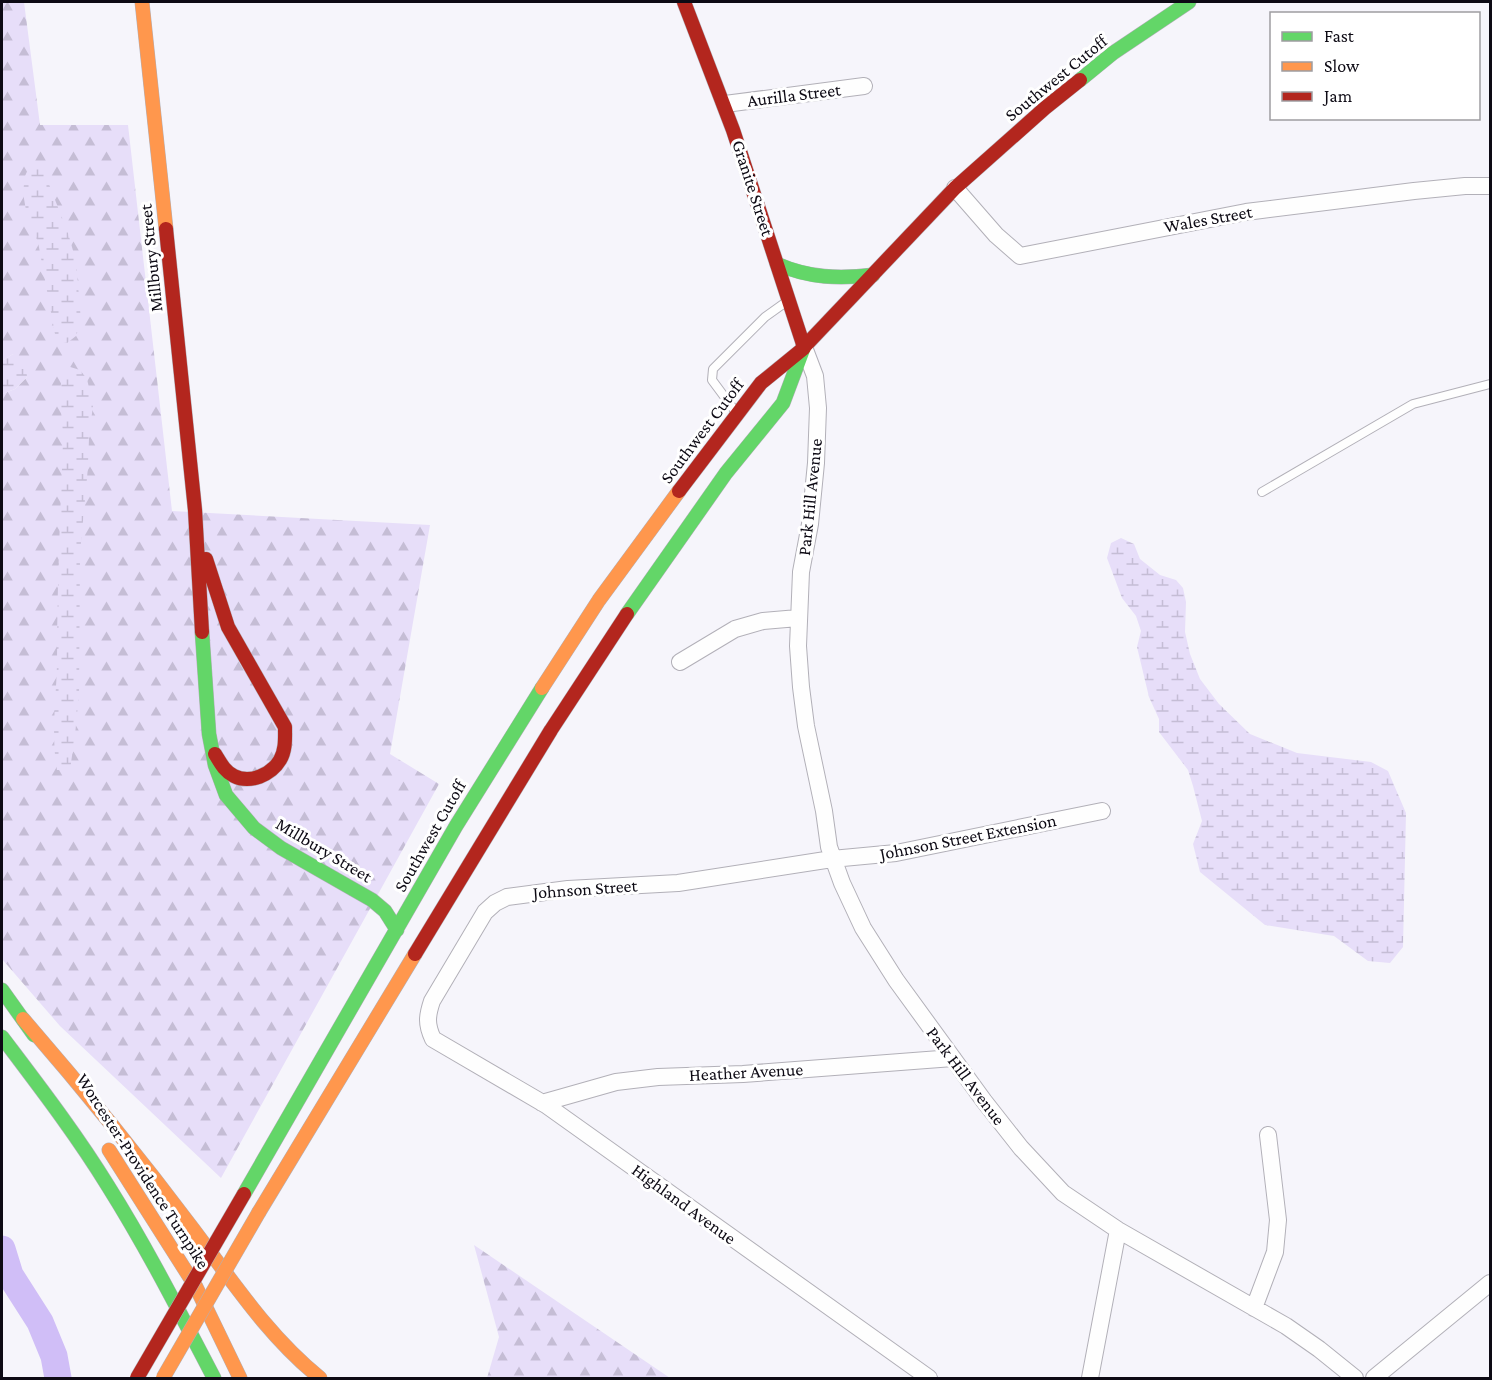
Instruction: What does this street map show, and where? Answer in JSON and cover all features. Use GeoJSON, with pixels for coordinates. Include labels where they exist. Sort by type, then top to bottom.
{"type":"FeatureCollection","features":[{"type":"Feature","properties":{"kind":"main road","name":"Millbury Street"},"geometry":{"type":"LineString","coordinates":[[142,2],[195,510],[209,734],[215,765],[226,795],[254,828],[281,848],[372,900],[385,911],[397,930]]}},
{"type":"Feature","properties":{"kind":"main road","name":"Granite Street"},"geometry":{"type":"LineString","coordinates":[[684,2],[725,104],[804,347]]}},
{"type":"Feature","properties":{"kind":"main road","name":"Southwest Cutoff"},"geometry":{"type":"LineString","coordinates":[[163,1378],[260,1212],[544,740],[588,644],[642,540],[761,383],[804,347],[956,188],[1045,108],[1113,53],[1189,2]]}},
{"type":"Feature","properties":{"kind":"main road"},"geometry":{"type":"LineString","coordinates":[[777,264],[810,277],[839,279],[873,275]]}},
{"type":"Feature","properties":{"kind":"main road","name":"Southwest Cutoff"},"geometry":{"type":"LineString","coordinates":[[137,1378],[486,776],[588,644],[783,403],[804,347]]}},
{"type":"Feature","properties":{"kind":"main road","name":"Millbury Street"},"geometry":{"type":"LineString","coordinates":[[195,510],[209,569],[228,627],[285,727],[287,740],[282,756],[272,771],[258,777],[242,778],[232,776],[218,763],[209,734]]}},
{"type":"Feature","properties":{"kind":"main road","name":"Worcester-Providence Turnpike"},"geometry":{"type":"LineString","coordinates":[[2,990],[24,1019],[85,1114]]}},
{"type":"Feature","properties":{"kind":"main road"},"geometry":{"type":"LineString","coordinates":[[24,1019],[76,1078],[256,1313],[282,1343],[321,1378]]}},
{"type":"Feature","properties":{"kind":"main road","name":"Worcester-Providence Turnpike"},"geometry":{"type":"LineString","coordinates":[[2,1036],[119,1203],[160,1273],[214,1378]]}},
{"type":"Feature","properties":{"kind":"main road","name":"Worcester-Providence Turnpike"},"geometry":{"type":"LineString","coordinates":[[104,1142],[196,1287],[240,1378]]}},
{"type":"Feature","properties":{"kind":"street","name":"Aurilla Street"},"geometry":{"type":"LineString","coordinates":[[725,104],[864,86]]}},
{"type":"Feature","properties":{"kind":"street","name":"Wales Street"},"geometry":{"type":"LineString","coordinates":[[956,188],[996,235],[1020,256],[1246,212],[1414,191],[1491,186]]}},
{"type":"Feature","properties":{"kind":"street","name":"Granite Street"},"geometry":{"type":"LineString","coordinates":[[804,347],[815,376]]}},
{"type":"Feature","properties":{"kind":"street","name":"Park Hill Avenue"},"geometry":{"type":"LineString","coordinates":[[815,376],[818,408],[816,463],[810,524],[801,572],[798,618],[798,646],[806,726],[832,859],[873,946],[914,1006],[1000,1122],[1052,1183],[1080,1206],[1118,1230],[1254,1308],[1319,1349],[1355,1378]]}},
{"type":"Feature","properties":{"kind":"street"},"geometry":{"type":"LineString","coordinates":[[680,662],[735,628],[763,621],[798,618]]}},
{"type":"Feature","properties":{"kind":"street","name":"Johnson Street Extension"},"geometry":{"type":"LineString","coordinates":[[832,859],[896,853],[1102,811]]}},
{"type":"Feature","properties":{"kind":"street","name":"Johnson Street"},"geometry":{"type":"LineString","coordinates":[[433,1039],[428,1027],[427,1016],[432,1001],[485,912],[495,903],[507,897],[568,889],[678,883],[832,859]]}},
{"type":"Feature","properties":{"kind":"street","name":"Highland Avenue"},"geometry":{"type":"LineString","coordinates":[[433,1039],[542,1103],[929,1378]]}},
{"type":"Feature","properties":{"kind":"street","name":"Heather Avenue"},"geometry":{"type":"LineString","coordinates":[[542,1103],[616,1082],[658,1077],[743,1074],[953,1058]]}},
{"type":"Feature","properties":{"kind":"street"},"geometry":{"type":"LineString","coordinates":[[1254,1308],[1275,1252],[1278,1220],[1268,1135]]}},
{"type":"Feature","properties":{"kind":"street"},"geometry":{"type":"LineString","coordinates":[[1090,1378],[1118,1230]]}},
{"type":"Feature","properties":{"kind":"street"},"geometry":{"type":"LineString","coordinates":[[1385,1376],[1491,1283]]}},
{"type":"Feature","properties":{"kind":"lane"},"geometry":{"type":"LineString","coordinates":[[737,415],[712,380],[713,369],[765,316],[789,300]]}},
{"type":"Feature","properties":{"kind":"lane"},"geometry":{"type":"LineString","coordinates":[[1262,492],[1413,404],[1491,384]]}},
{"type":"Feature","properties":{"kind":"green space"},"geometry":{"type":"Polygon","coordinates":[[[2,2],[24,2],[40,125],[128,125],[172,511],[430,525],[390,754],[439,784],[221,1178],[60,1026],[2,959],[2,394],[15,389],[27,377],[13,354],[2,361],[2,2]]]}},
{"type":"Feature","properties":{"kind":"green space"},"geometry":{"type":"Polygon","coordinates":[[[30,165],[43,169],[68,233],[76,261],[81,321],[76,336],[67,343],[55,334],[38,242],[27,216],[23,193],[25,176],[30,165]]]}},
{"type":"Feature","properties":{"kind":"green space"},"geometry":{"type":"Polygon","coordinates":[[[13,354],[25,358],[27,377],[15,389],[2,394],[2,361],[13,354]]]}},
{"type":"Feature","properties":{"kind":"green space"},"geometry":{"type":"Polygon","coordinates":[[[67,366],[80,370],[87,379],[93,405],[80,553],[79,694],[75,735],[70,770],[57,770],[54,731],[63,442],[60,393],[63,374],[67,366]]]}},
{"type":"Feature","properties":{"kind":"green space"},"geometry":{"type":"Polygon","coordinates":[[[1121,538],[1134,544],[1140,559],[1160,575],[1176,580],[1183,588],[1186,602],[1185,632],[1190,654],[1200,679],[1219,704],[1250,734],[1297,753],[1371,762],[1388,771],[1406,813],[1403,947],[1390,963],[1368,961],[1334,936],[1265,925],[1200,872],[1193,844],[1202,821],[1193,786],[1188,770],[1159,732],[1159,719],[1149,697],[1137,647],[1141,631],[1136,616],[1122,598],[1107,558],[1111,543],[1121,538]]]}},
{"type":"Feature","properties":{"kind":"green space"},"geometry":{"type":"Polygon","coordinates":[[[474,1245],[670,1378],[487,1378],[499,1337],[474,1245]]]}},
{"type":"Feature","properties":{"kind":"waterway"},"geometry":{"type":"LineString","coordinates":[[2,1249],[10,1275],[40,1322],[54,1356],[58,1378]]}},
{"type":"Feature","properties":{"kind":"traffic: fast"},"geometry":{"type":"LineString","coordinates":[[1080,80],[1113,53],[1189,2]]}},
{"type":"Feature","properties":{"kind":"traffic: fast"},"geometry":{"type":"LineString","coordinates":[[777,264],[812,275],[848,277],[873,275]]}},
{"type":"Feature","properties":{"kind":"traffic: fast"},"geometry":{"type":"LineString","coordinates":[[627,614],[726,473],[783,403],[804,347]]}},
{"type":"Feature","properties":{"kind":"traffic: fast"},"geometry":{"type":"LineString","coordinates":[[202,632],[209,734],[215,765],[226,795],[254,828],[281,848],[372,900],[385,911],[397,930]]}},
{"type":"Feature","properties":{"kind":"traffic: fast"},"geometry":{"type":"LineString","coordinates":[[244,1194],[456,826],[542,688]]}},
{"type":"Feature","properties":{"kind":"traffic: fast"},"geometry":{"type":"LineString","coordinates":[[2,990],[34,1035]]}},
{"type":"Feature","properties":{"kind":"traffic: fast"},"geometry":{"type":"LineString","coordinates":[[2,1037],[70,1129],[108,1186],[150,1257],[214,1378]]}},
{"type":"Feature","properties":{"kind":"traffic: slow"},"geometry":{"type":"LineString","coordinates":[[142,2],[166,229]]}},
{"type":"Feature","properties":{"kind":"traffic: slow"},"geometry":{"type":"LineString","coordinates":[[542,688],[599,600],[679,491]]}},
{"type":"Feature","properties":{"kind":"traffic: slow"},"geometry":{"type":"LineString","coordinates":[[259,1212],[415,954]]}},
{"type":"Feature","properties":{"kind":"traffic: slow"},"geometry":{"type":"LineString","coordinates":[[23,1019],[173,1202],[252,1308],[301,1362],[320,1378]]}},
{"type":"Feature","properties":{"kind":"traffic: slow"},"geometry":{"type":"LineString","coordinates":[[109,1150],[196,1287],[240,1378]]}},
{"type":"Feature","properties":{"kind":"traffic: slow"},"geometry":{"type":"LineString","coordinates":[[163,1378],[259,1212]]}},
{"type":"Feature","properties":{"kind":"traffic: jam"},"geometry":{"type":"LineString","coordinates":[[684,2],[733,130],[804,347]]}},
{"type":"Feature","properties":{"kind":"traffic: jam"},"geometry":{"type":"LineString","coordinates":[[804,347],[955,188],[1080,80]]}},
{"type":"Feature","properties":{"kind":"traffic: jam"},"geometry":{"type":"LineString","coordinates":[[166,229],[195,510],[202,632]]}},
{"type":"Feature","properties":{"kind":"traffic: jam"},"geometry":{"type":"LineString","coordinates":[[679,491],[761,383],[804,348]]}},
{"type":"Feature","properties":{"kind":"traffic: jam"},"geometry":{"type":"LineString","coordinates":[[206,559],[228,627],[285,727],[282,756],[271,770],[260,777],[247,779],[234,776],[225,769],[215,754]]}},
{"type":"Feature","properties":{"kind":"traffic: jam"},"geometry":{"type":"LineString","coordinates":[[415,954],[551,730],[627,614]]}},
{"type":"Feature","properties":{"kind":"traffic: jam"},"geometry":{"type":"LineString","coordinates":[[137,1378],[244,1194]]}}]}
